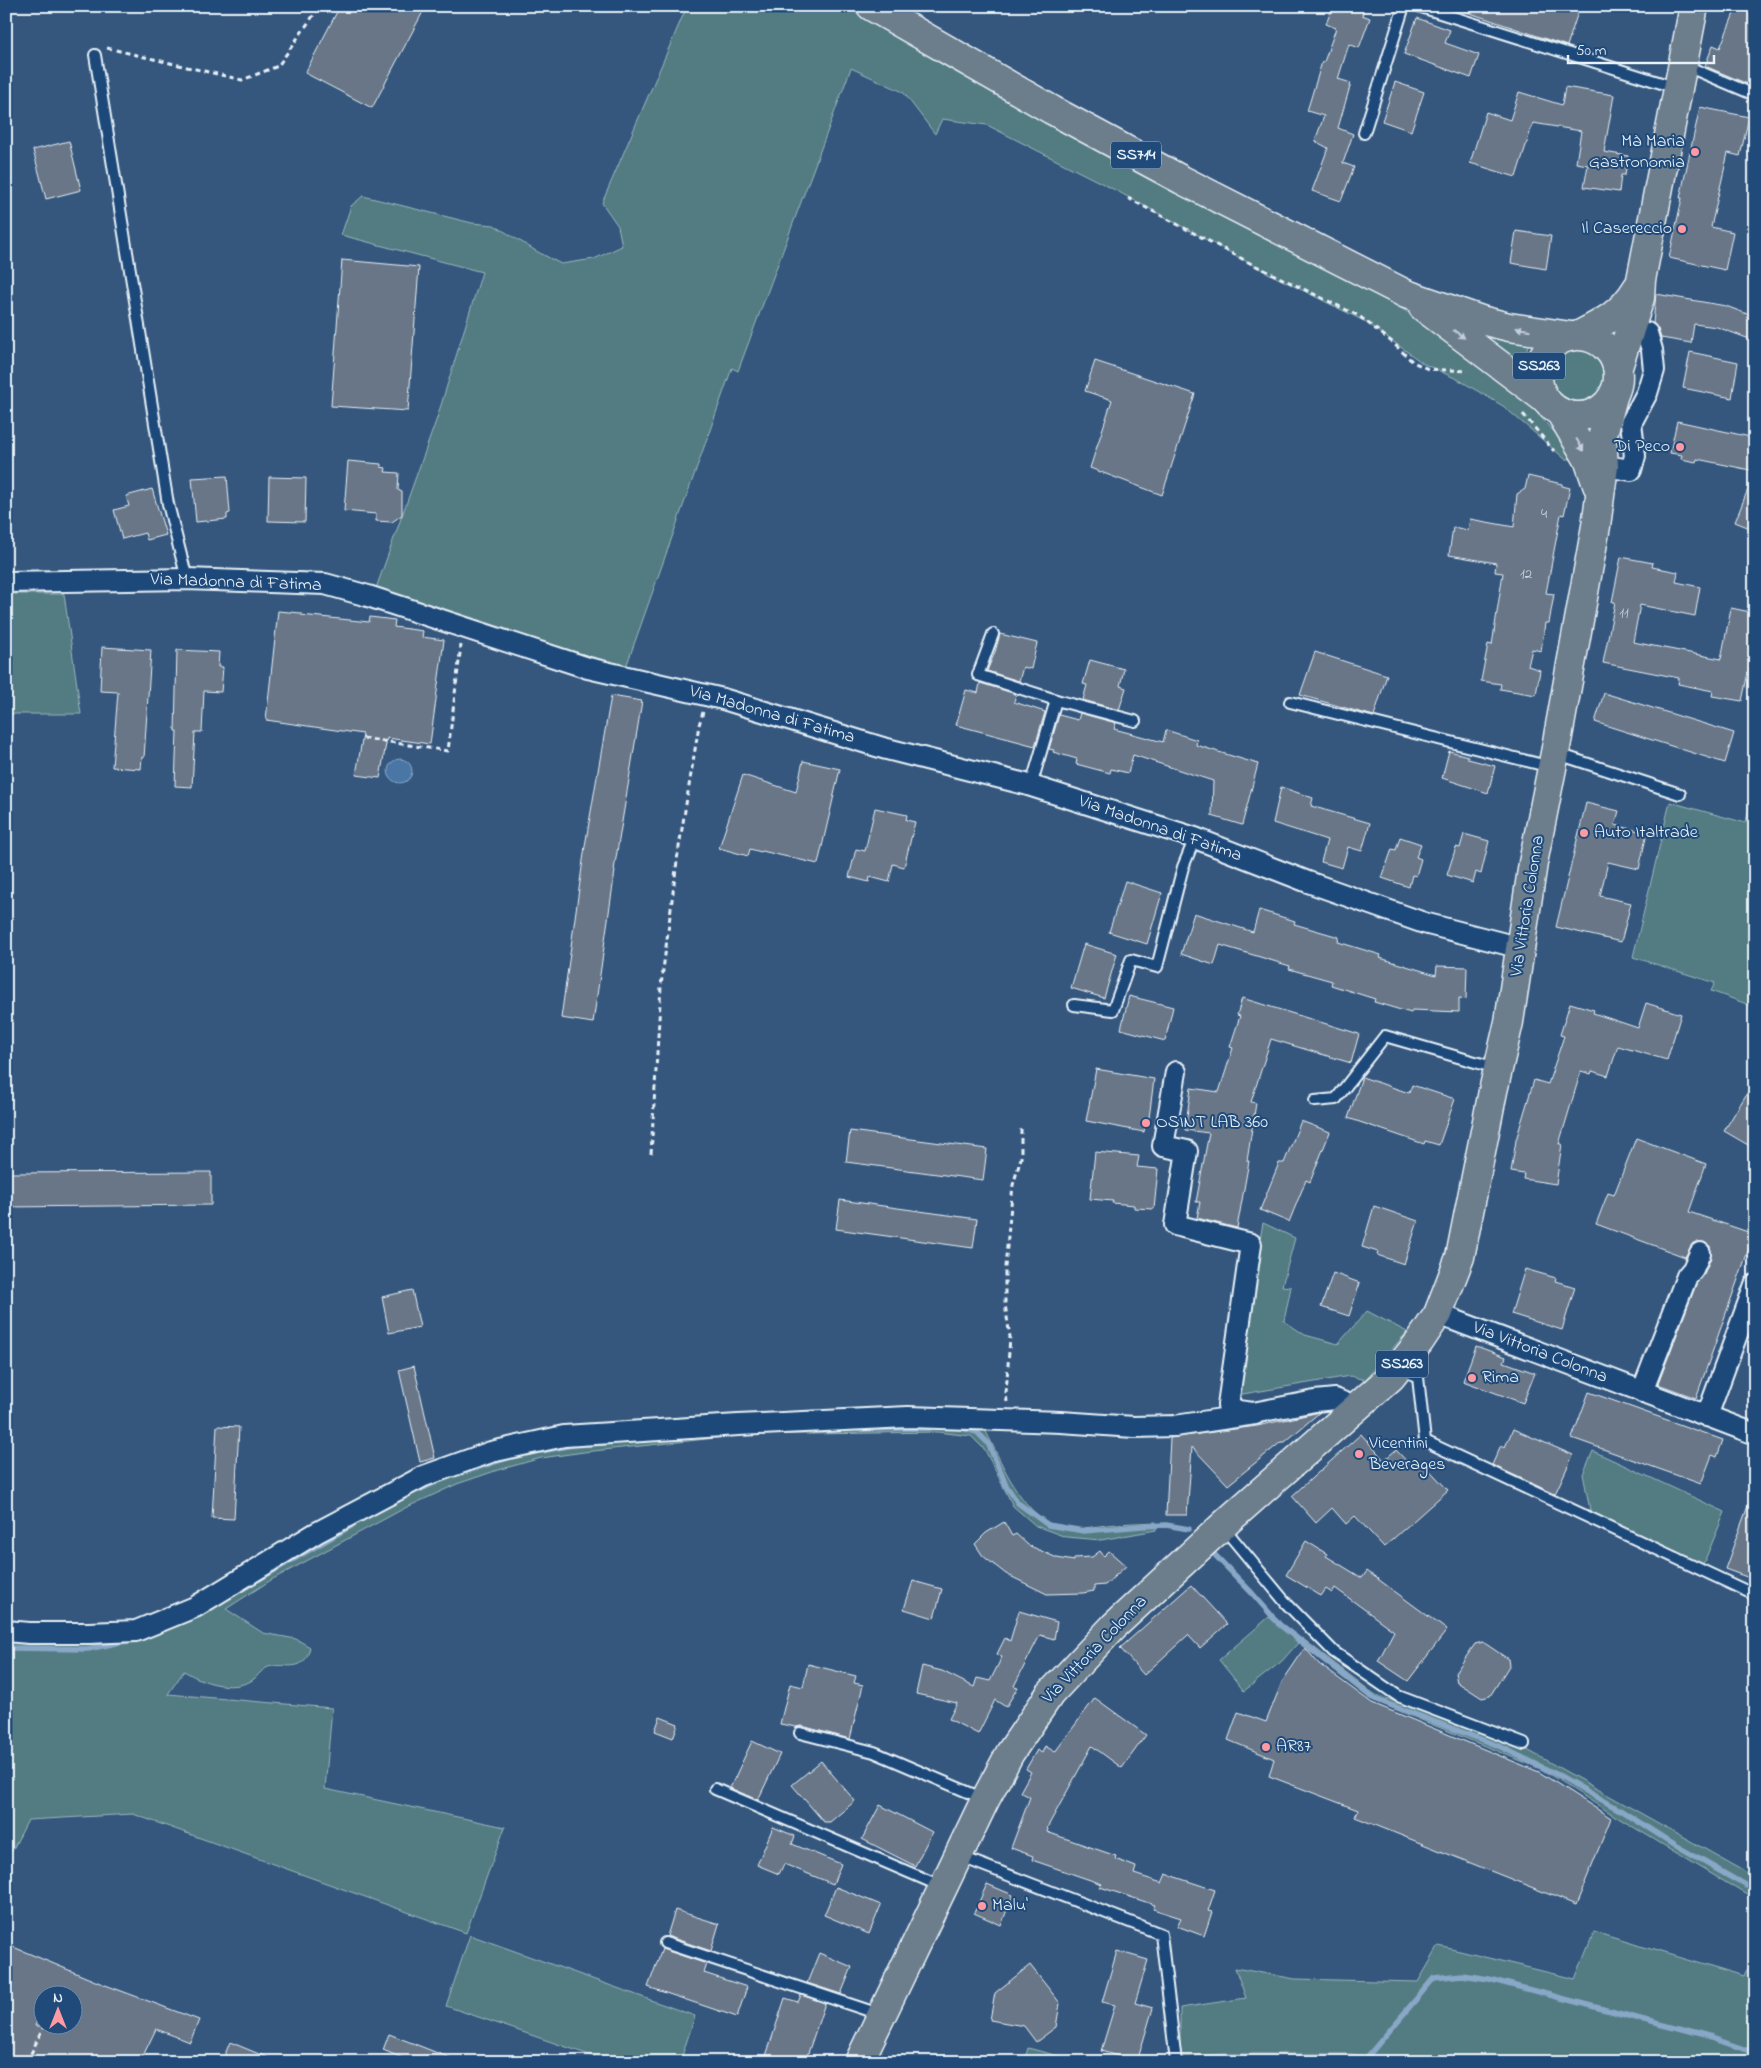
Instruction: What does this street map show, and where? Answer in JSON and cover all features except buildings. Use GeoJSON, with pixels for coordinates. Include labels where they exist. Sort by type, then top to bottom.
{"type":"FeatureCollection","features":[{"type":"Feature","properties":{"kind":"main road","name":"SS714"},"geometry":{"type":"LineString","coordinates":[[871,6],[1052,110],[1182,180],[1406,294],[1481,320],[1508,327],[1575,336]]}},
{"type":"Feature","properties":{"kind":"main road","name":"SS263"},"geometry":{"type":"LineString","coordinates":[[1641,280],[1623,308],[1601,324],[1575,336],[1560,340],[1550,347],[1543,356],[1539,367],[1538,379],[1540,390],[1553,406],[1572,416],[1585,415],[1597,411],[1607,404],[1616,380],[1640,298],[1641,280],[1694,6]]}},
{"type":"Feature","properties":{"kind":"main road","name":"SS714"},"geometry":{"type":"LineString","coordinates":[[1406,294],[1553,406]]}},
{"type":"Feature","properties":{"kind":"main road","name":"SS263"},"geometry":{"type":"LineString","coordinates":[[1575,336],[1598,340],[1607,348],[1614,357],[1616,380]]}},
{"type":"Feature","properties":{"kind":"main road","name":"Via Vittoria Colonna"},"geometry":{"type":"LineString","coordinates":[[859,2062],[985,1800],[1010,1753],[1050,1694],[1114,1626],[1222,1526],[1391,1378],[1438,1314],[1460,1257],[1510,1022],[1533,862],[1554,761],[1596,526],[1604,466],[1602,438],[1616,380]]}},
{"type":"Feature","properties":{"kind":"main road","name":"Via Vittoria Colonna"},"geometry":{"type":"LineString","coordinates":[[1553,406],[1588,459],[1600,494]]}},
{"type":"Feature","properties":{"kind":"street"},"geometry":{"type":"LineString","coordinates":[[1604,466],[1631,470],[1635,456],[1631,423],[1647,393],[1654,370],[1652,350],[1646,333]]}},
{"type":"Feature","properties":{"kind":"street","name":"Via Madonna di Fatima"},"geometry":{"type":"LineString","coordinates":[[6,582],[188,579],[325,584],[368,596],[588,668],[708,695],[883,748],[1031,786],[1196,838],[1308,882],[1424,923],[1521,948]]}},
{"type":"Feature","properties":{"kind":"street"},"geometry":{"type":"LineString","coordinates":[[1176,1072],[1163,1146],[1187,1151],[1175,1225],[1251,1244],[1228,1405],[1238,1411],[1254,1413]]}},
{"type":"Feature","properties":{"kind":"street"},"geometry":{"type":"LineString","coordinates":[[1642,1392],[1687,1276],[1693,1269],[1700,1253]]}},
{"type":"Feature","properties":{"kind":"street"},"geometry":{"type":"LineString","coordinates":[[1707,1416],[1755,1285]]}},
{"type":"Feature","properties":{"kind":"street","name":"Via Vittoria Colonna"},"geometry":{"type":"LineString","coordinates":[[1438,1314],[1755,1434]]}},
{"type":"Feature","properties":{"kind":"street"},"geometry":{"type":"LineString","coordinates":[[6,1631],[89,1633],[136,1630],[195,1607],[316,1533],[424,1476],[491,1452],[564,1436],[738,1424],[908,1417],[1010,1420],[1134,1427],[1174,1426],[1254,1413],[1315,1400],[1335,1399],[1357,1408]]}},
{"type":"Feature","properties":{"kind":"lane"},"geometry":{"type":"LineString","coordinates":[[1364,132],[1404,6]]}},
{"type":"Feature","properties":{"kind":"lane"},"geometry":{"type":"LineString","coordinates":[[1418,6],[1680,77],[1755,95]]}},
{"type":"Feature","properties":{"kind":"lane"},"geometry":{"type":"LineString","coordinates":[[95,55],[168,504],[188,579]]}},
{"type":"Feature","properties":{"kind":"lane"},"geometry":{"type":"LineString","coordinates":[[993,634],[978,675],[1056,700],[1135,721]]}},
{"type":"Feature","properties":{"kind":"lane"},"geometry":{"type":"LineString","coordinates":[[1031,786],[1056,700]]}},
{"type":"Feature","properties":{"kind":"lane"},"geometry":{"type":"LineString","coordinates":[[1290,702],[1554,761],[1680,794]]}},
{"type":"Feature","properties":{"kind":"lane"},"geometry":{"type":"LineString","coordinates":[[1074,1006],[1113,1010],[1131,960],[1158,967],[1183,867],[1196,838]]}},
{"type":"Feature","properties":{"kind":"lane"},"geometry":{"type":"LineString","coordinates":[[1315,1101],[1336,1099],[1385,1036],[1499,1068]]}},
{"type":"Feature","properties":{"kind":"lane"},"geometry":{"type":"LineString","coordinates":[[1400,1367],[1418,1377],[1425,1441],[1755,1595]]}},
{"type":"Feature","properties":{"kind":"lane"},"geometry":{"type":"LineString","coordinates":[[1222,1526],[1286,1603],[1334,1652],[1398,1696],[1524,1744]]}},
{"type":"Feature","properties":{"kind":"lane"},"geometry":{"type":"LineString","coordinates":[[800,1733],[874,1752],[985,1800]]}},
{"type":"Feature","properties":{"kind":"lane"},"geometry":{"type":"LineString","coordinates":[[715,1789],[944,1888]]}},
{"type":"Feature","properties":{"kind":"lane"},"geometry":{"type":"LineString","coordinates":[[958,1856],[1161,1934],[1176,2062]]}},
{"type":"Feature","properties":{"kind":"lane"},"geometry":{"type":"LineString","coordinates":[[666,1943],[882,2016]]}},
{"type":"Feature","properties":{"kind":"path"},"geometry":{"type":"LineString","coordinates":[[95,55],[104,47],[242,80],[278,66],[320,6]]}},
{"type":"Feature","properties":{"kind":"path"},"geometry":{"type":"LineString","coordinates":[[1128,198],[1250,263],[1359,316],[1392,342],[1413,362],[1428,369],[1476,372]]}},
{"type":"Feature","properties":{"kind":"path"},"geometry":{"type":"LineString","coordinates":[[1518,409],[1524,415]]}},
{"type":"Feature","properties":{"kind":"path"},"geometry":{"type":"LineString","coordinates":[[363,738],[448,751],[464,627]]}},
{"type":"Feature","properties":{"kind":"path"},"geometry":{"type":"LineString","coordinates":[[650,1154],[661,986],[678,853],[699,725],[708,695]]}},
{"type":"Feature","properties":{"kind":"path"},"geometry":{"type":"LineString","coordinates":[[1010,1420],[1006,1393],[1010,1337],[1005,1304],[1005,1267],[1013,1185],[1021,1158],[1021,1129]]}},
{"type":"Feature","properties":{"kind":"path"},"geometry":{"type":"LineString","coordinates":[[27,2062],[39,2036]]}},
{"type":"Feature","properties":{"kind":"green space"},"geometry":{"type":"Polygon","coordinates":[[[687,6],[844,6],[948,68],[1107,156],[1381,295],[1476,357],[1535,411],[1559,437],[1573,459],[1565,459],[1503,406],[1459,380],[1424,364],[1366,322],[1264,271],[1117,191],[987,125],[942,119],[935,134],[903,92],[851,68],[738,371],[732,368],[626,667],[375,591],[437,418],[482,272],[341,235],[351,206],[363,196],[472,223],[494,225],[561,264],[594,259],[622,246],[618,226],[602,203],[687,6]]]}},
{"type":"Feature","properties":{"kind":"green space"},"geometry":{"type":"Polygon","coordinates":[[[1468,328],[1529,342],[1522,368],[1468,328]]]}},
{"type":"Feature","properties":{"kind":"green space"},"geometry":{"type":"Polygon","coordinates":[[[1573,349],[1583,349],[1593,353],[1601,361],[1605,376],[1601,391],[1593,399],[1583,403],[1573,403],[1563,399],[1555,391],[1551,381],[1551,371],[1555,361],[1563,353],[1573,349]]]}},
{"type":"Feature","properties":{"kind":"green space"},"geometry":{"type":"Polygon","coordinates":[[[6,594],[64,594],[81,714],[6,714],[6,594]]]}},
{"type":"Feature","properties":{"kind":"green space"},"geometry":{"type":"Polygon","coordinates":[[[1752,790],[1755,791],[1755,1007],[1711,991],[1715,983],[1633,957],[1670,802],[1746,823],[1752,790]]]}},
{"type":"Feature","properties":{"kind":"green space"},"geometry":{"type":"Polygon","coordinates":[[[1263,1223],[1295,1238],[1282,1286],[1291,1287],[1284,1321],[1305,1335],[1338,1344],[1367,1311],[1407,1332],[1365,1380],[1350,1376],[1231,1396],[1263,1223]]]}},
{"type":"Feature","properties":{"kind":"green space"},"geometry":{"type":"Polygon","coordinates":[[[982,1424],[1017,1491],[1042,1519],[1058,1527],[1076,1529],[1113,1524],[1156,1522],[1156,1530],[1101,1540],[1066,1537],[1036,1526],[1013,1506],[985,1450],[971,1436],[938,1432],[744,1435],[541,1458],[495,1471],[457,1484],[405,1508],[271,1580],[226,1609],[263,1633],[296,1639],[310,1647],[307,1656],[298,1665],[266,1668],[251,1681],[234,1686],[208,1682],[184,1671],[168,1694],[332,1708],[325,1789],[505,1827],[466,1933],[133,1814],[28,1820],[12,1851],[6,1857],[6,1635],[135,1632],[446,1474],[544,1444],[667,1433],[982,1424]]]}},
{"type":"Feature","properties":{"kind":"green space"},"geometry":{"type":"Polygon","coordinates":[[[1593,1451],[1725,1512],[1702,1567],[1591,1515],[1583,1474],[1593,1451]]]}},
{"type":"Feature","properties":{"kind":"green space"},"geometry":{"type":"Polygon","coordinates":[[[1269,1617],[1298,1643],[1282,1661],[1244,1691],[1219,1660],[1269,1617]]]}},
{"type":"Feature","properties":{"kind":"green space"},"geometry":{"type":"Polygon","coordinates":[[[1302,1638],[1374,1694],[1522,1747],[1755,1877],[1755,1900],[1541,1769],[1370,1699],[1298,1643],[1302,1638]]]}},
{"type":"Feature","properties":{"kind":"green space"},"geometry":{"type":"Polygon","coordinates":[[[1594,1932],[1744,1977],[1755,1952],[1755,2062],[1357,2062],[1362,2056],[1350,2054],[1226,2054],[1180,2057],[1180,2008],[1246,1998],[1235,1968],[1295,1979],[1418,1982],[1439,1946],[1575,1979],[1594,1932]]]}},
{"type":"Feature","properties":{"kind":"green space"},"geometry":{"type":"Polygon","coordinates":[[[470,1935],[695,2016],[680,2062],[610,2062],[446,2006],[470,1935]]]}},
{"type":"Feature","properties":{"kind":"green space"},"geometry":{"type":"Polygon","coordinates":[[[1028,2048],[1081,2062],[1024,2062],[1028,2048]]]}},
{"type":"Feature","properties":{"kind":"water"},"geometry":{"type":"Polygon","coordinates":[[[395,759],[405,759],[412,766],[412,776],[405,783],[395,783],[388,776],[388,766],[395,759]]]}},
{"type":"Feature","properties":{"kind":"waterway"},"geometry":{"type":"LineString","coordinates":[[858,1429],[929,1428]]}},
{"type":"Feature","properties":{"kind":"waterway"},"geometry":{"type":"LineString","coordinates":[[961,1428],[977,1432],[988,1443],[1007,1487],[1018,1503],[1048,1525],[1084,1531],[1166,1525],[1189,1529]]}},
{"type":"Feature","properties":{"kind":"waterway"},"geometry":{"type":"LineString","coordinates":[[542,1451],[572,1445],[605,1443]]}},
{"type":"Feature","properties":{"kind":"waterway"},"geometry":{"type":"LineString","coordinates":[[467,1471],[511,1457]]}},
{"type":"Feature","properties":{"kind":"waterway"},"geometry":{"type":"LineString","coordinates":[[419,1490],[438,1481]]}},
{"type":"Feature","properties":{"kind":"waterway"},"geometry":{"type":"LineString","coordinates":[[259,1579],[351,1526]]}},
{"type":"Feature","properties":{"kind":"waterway"},"geometry":{"type":"LineString","coordinates":[[1212,1552],[1280,1625],[1375,1699],[1501,1747],[1560,1776],[1755,1891]]}},
{"type":"Feature","properties":{"kind":"waterway"},"geometry":{"type":"LineString","coordinates":[[6,1648],[88,1649],[131,1640]]}},
{"type":"Feature","properties":{"kind":"waterway"},"geometry":{"type":"LineString","coordinates":[[1363,2062],[1434,1978],[1462,1975],[1489,1979],[1712,2038],[1755,2053]]}},
{"type":"Feature","properties":{"kind":"place","name":"Mà Maria Gastronomia"},"geometry":{"type":"Point","coordinates":[1695,152]}},
{"type":"Feature","properties":{"kind":"place","name":"Il Casereccio"},"geometry":{"type":"Point","coordinates":[1682,229]}},
{"type":"Feature","properties":{"kind":"place","name":"Di Peco"},"geometry":{"type":"Point","coordinates":[1680,447]}},
{"type":"Feature","properties":{"kind":"place","name":"Auto Italtrade"},"geometry":{"type":"Point","coordinates":[1584,833]}},
{"type":"Feature","properties":{"kind":"place","name":"OSINT LAB 360"},"geometry":{"type":"Point","coordinates":[1146,1123]}},
{"type":"Feature","properties":{"kind":"place","name":"Rima"},"geometry":{"type":"Point","coordinates":[1472,1378]}},
{"type":"Feature","properties":{"kind":"place","name":"Vicentini Beverages"},"geometry":{"type":"Point","coordinates":[1359,1454]}},
{"type":"Feature","properties":{"kind":"place","name":"AR87"},"geometry":{"type":"Point","coordinates":[1266,1747]}},
{"type":"Feature","properties":{"kind":"place","name":"Malu'"},"geometry":{"type":"Point","coordinates":[982,1906]}}]}
